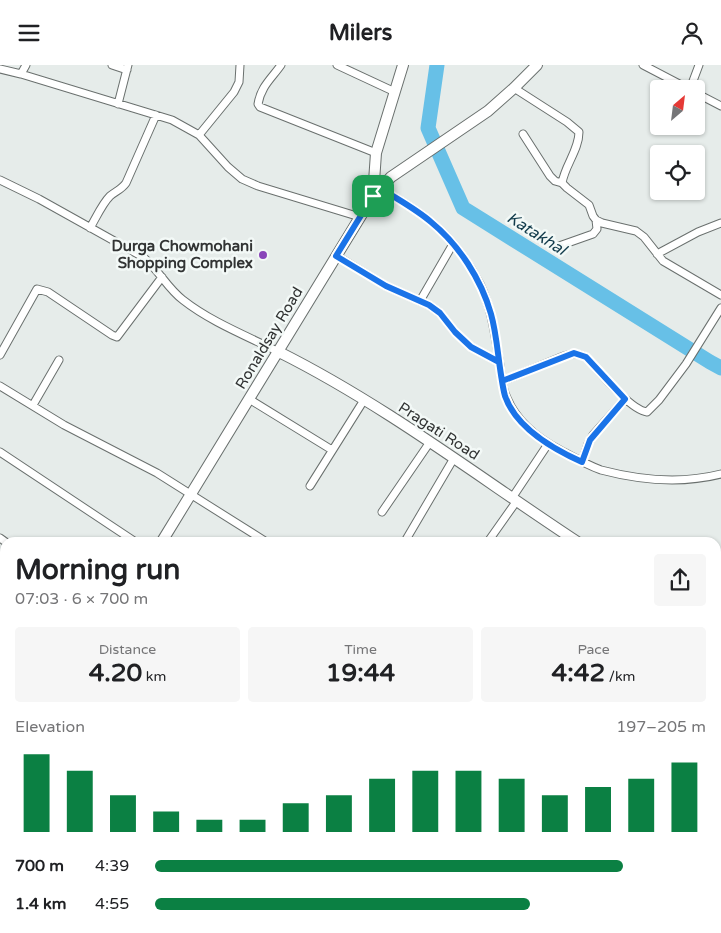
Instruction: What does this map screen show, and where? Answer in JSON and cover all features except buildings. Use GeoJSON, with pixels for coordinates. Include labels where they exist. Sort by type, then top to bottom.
{"type":"FeatureCollection","features":[{"type":"Feature","properties":{"kind":"street"},"geometry":{"type":"LineString","coordinates":[[21,74],[26,65]]}},
{"type":"Feature","properties":{"kind":"street"},"geometry":{"type":"LineString","coordinates":[[112,65],[127,68],[118,105]]}},
{"type":"Feature","properties":{"kind":"street"},"geometry":{"type":"LineString","coordinates":[[199,135],[234,92],[239,82],[240,65]]}},
{"type":"Feature","properties":{"kind":"street"},"geometry":{"type":"LineString","coordinates":[[281,65],[265,85],[258,104],[260,107],[376,153]]}},
{"type":"Feature","properties":{"kind":"street"},"geometry":{"type":"LineString","coordinates":[[337,65],[395,92]]}},
{"type":"Feature","properties":{"kind":"street"},"geometry":{"type":"LineString","coordinates":[[373,196],[376,153],[403,65]]}},
{"type":"Feature","properties":{"kind":"street","name":"Ronaldsay Road"},"geometry":{"type":"LineString","coordinates":[[164,537],[373,196],[391,177],[415,159],[488,111],[514,89],[537,65]]}},
{"type":"Feature","properties":{"kind":"street"},"geometry":{"type":"LineString","coordinates":[[643,65],[672,80]]}},
{"type":"Feature","properties":{"kind":"street"},"geometry":{"type":"LineString","coordinates":[[693,80],[699,65]]}},
{"type":"Feature","properties":{"kind":"street"},"geometry":{"type":"LineString","coordinates":[[0,69],[172,120],[199,135],[228,167],[242,179],[258,186],[360,217]]}},
{"type":"Feature","properties":{"kind":"street"},"geometry":{"type":"LineString","coordinates":[[514,89],[567,122],[580,133],[579,141],[562,183]]}},
{"type":"Feature","properties":{"kind":"street"},"geometry":{"type":"LineString","coordinates":[[705,98],[721,106]]}},
{"type":"Feature","properties":{"kind":"street"},"geometry":{"type":"LineString","coordinates":[[90,228],[106,201],[126,183],[156,115]]}},
{"type":"Feature","properties":{"kind":"street"},"geometry":{"type":"LineString","coordinates":[[523,134],[550,177],[562,183],[590,205],[596,220],[596,232],[559,245]]}},
{"type":"Feature","properties":{"kind":"street"},"geometry":{"type":"LineString","coordinates":[[0,180],[39,199],[143,257],[153,265],[170,289],[195,309],[279,352]]}},
{"type":"Feature","properties":{"kind":"street"},"geometry":{"type":"LineString","coordinates":[[380,188],[430,221],[453,244],[480,284],[491,314],[506,396],[514,414],[527,428],[548,444],[599,469],[651,479],[678,480],[704,478],[721,474]]}},
{"type":"Feature","properties":{"kind":"street"},"geometry":{"type":"LineString","coordinates":[[596,220],[636,231],[673,268],[721,295]]}},
{"type":"Feature","properties":{"kind":"street"},"geometry":{"type":"LineString","coordinates":[[657,254],[698,232],[721,223]]}},
{"type":"Feature","properties":{"kind":"street"},"geometry":{"type":"LineString","coordinates":[[420,301],[453,244]]}},
{"type":"Feature","properties":{"kind":"street"},"geometry":{"type":"LineString","coordinates":[[336,256],[386,286],[420,301],[440,313],[455,332],[471,347],[499,362]]}},
{"type":"Feature","properties":{"kind":"street"},"geometry":{"type":"LineString","coordinates":[[0,355],[37,289],[48,292],[117,337],[162,277]]}},
{"type":"Feature","properties":{"kind":"street"},"geometry":{"type":"LineString","coordinates":[[502,381],[574,353],[586,357],[625,399],[641,411],[648,412],[686,364],[721,308]]}},
{"type":"Feature","properties":{"kind":"street","name":"Pragati Road"},"geometry":{"type":"LineString","coordinates":[[279,352],[311,368],[364,400],[430,442],[570,537]]}},
{"type":"Feature","properties":{"kind":"street"},"geometry":{"type":"LineString","coordinates":[[33,405],[59,360]]}},
{"type":"Feature","properties":{"kind":"street"},"geometry":{"type":"LineString","coordinates":[[0,386],[64,425],[157,473],[259,537]]}},
{"type":"Feature","properties":{"kind":"street"},"geometry":{"type":"LineString","coordinates":[[249,399],[332,450]]}},
{"type":"Feature","properties":{"kind":"street"},"geometry":{"type":"LineString","coordinates":[[582,462],[590,440],[625,399]]}},
{"type":"Feature","properties":{"kind":"street"},"geometry":{"type":"LineString","coordinates":[[310,486],[364,400]]}},
{"type":"Feature","properties":{"kind":"street"},"geometry":{"type":"LineString","coordinates":[[382,512],[430,442]]}},
{"type":"Feature","properties":{"kind":"street"},"geometry":{"type":"LineString","coordinates":[[491,537],[548,444]]}},
{"type":"Feature","properties":{"kind":"street"},"geometry":{"type":"LineString","coordinates":[[0,452],[128,537]]}},
{"type":"Feature","properties":{"kind":"street"},"geometry":{"type":"LineString","coordinates":[[408,537],[454,458]]}},
{"type":"Feature","properties":{"kind":"waterway","name":"Katakhal"},"geometry":{"type":"LineString","coordinates":[[437,65],[428,128],[463,208],[721,368]]}},
{"type":"Feature","properties":{"kind":"place","name":"Durga Chowmohani Shopping Complex"},"geometry":{"type":"Point","coordinates":[263,255]}},
{"type":"Feature","properties":{"kind":"route"},"geometry":{"type":"LineString","coordinates":[[373,196],[336,256],[399,293],[429,305],[440,313],[455,332],[471,347],[499,362],[502,381],[506,396],[514,414],[527,428],[548,444],[582,462],[593,435],[625,399],[586,357],[574,353],[502,381],[491,314],[480,284],[464,258],[448,238],[430,221],[380,188],[373,196]]}}]}
